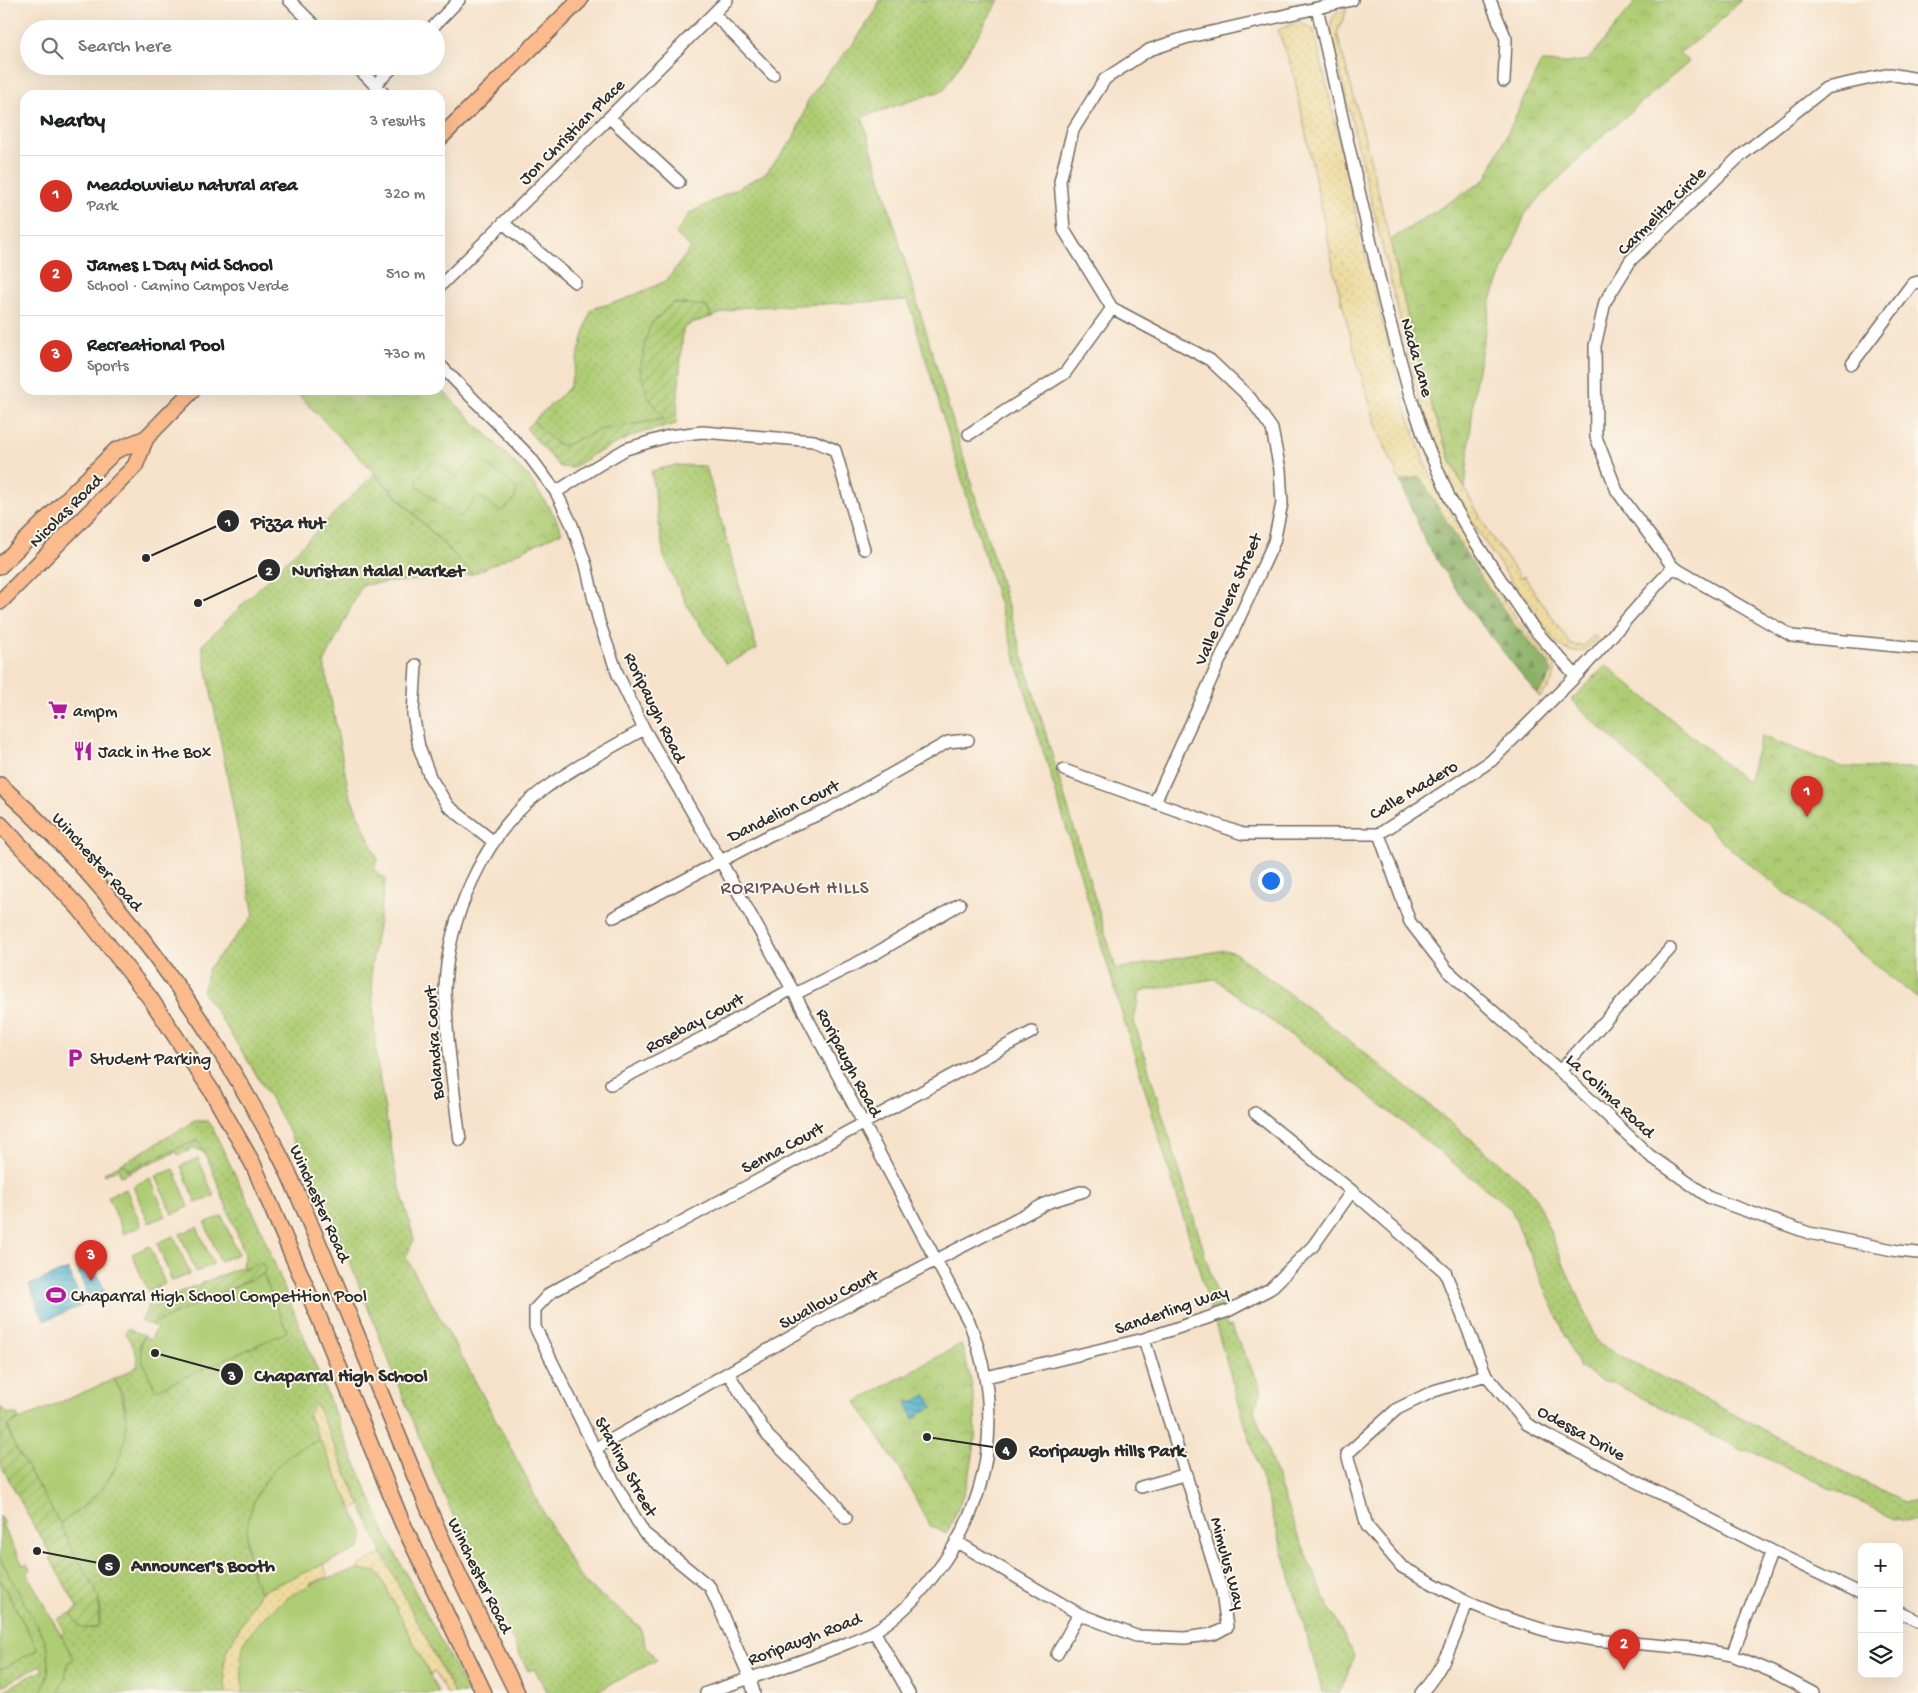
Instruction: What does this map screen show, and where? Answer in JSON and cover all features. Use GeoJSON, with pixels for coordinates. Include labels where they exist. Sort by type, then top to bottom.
{"type":"FeatureCollection","features":[{"type":"Feature","properties":{"kind":"main road"},"geometry":{"type":"LineString","coordinates":[[445,133],[580,0]]}},
{"type":"Feature","properties":{"kind":"main road","name":"Nicolas Road"},"geometry":{"type":"LineString","coordinates":[[0,566],[115,451],[146,438],[188,395]]}},
{"type":"Feature","properties":{"kind":"main road","name":"Nicolas Road"},"geometry":{"type":"LineString","coordinates":[[0,602],[135,466],[146,438]]}},
{"type":"Feature","properties":{"kind":"main road","name":"Winchester Road"},"geometry":{"type":"LineString","coordinates":[[0,785],[76,861],[112,902],[174,980],[239,1082],[279,1152],[348,1312],[428,1509],[517,1693]]}},
{"type":"Feature","properties":{"kind":"main road"},"geometry":{"type":"LineString","coordinates":[[0,824],[79,908],[150,998],[210,1090],[253,1164],[320,1320],[401,1520],[484,1693]]}},
{"type":"Feature","properties":{"kind":"street"},"geometry":{"type":"LineString","coordinates":[[289,0],[309,20]]}},
{"type":"Feature","properties":{"kind":"street"},"geometry":{"type":"LineString","coordinates":[[439,20],[459,0]]}},
{"type":"Feature","properties":{"kind":"street","name":"Jon Christian Place"},"geometry":{"type":"LineString","coordinates":[[445,281],[727,0]]}},
{"type":"Feature","properties":{"kind":"street"},"geometry":{"type":"LineString","coordinates":[[969,434],[1065,373],[1112,308],[1064,230],[1059,190],[1073,130],[1105,79],[1149,50],[1185,38],[1352,0]]}},
{"type":"Feature","properties":{"kind":"street"},"geometry":{"type":"LineString","coordinates":[[1490,0],[1506,40],[1504,81]]}},
{"type":"Feature","properties":{"kind":"street","name":"Nada Lane"},"geometry":{"type":"LineString","coordinates":[[1318,8],[1385,304],[1409,392],[1426,443],[1450,499],[1474,540],[1534,629],[1576,676]]}},
{"type":"Feature","properties":{"kind":"street"},"geometry":{"type":"LineString","coordinates":[[714,14],[773,75]]}},
{"type":"Feature","properties":{"kind":"street","name":"Carmelita Circle"},"geometry":{"type":"LineString","coordinates":[[1918,79],[1890,74],[1826,88],[1740,157],[1631,260],[1605,302],[1595,346],[1596,437],[1617,491],[1673,567],[1792,636],[1918,648]]}},
{"type":"Feature","properties":{"kind":"street"},"geometry":{"type":"LineString","coordinates":[[365,75],[380,90]]}},
{"type":"Feature","properties":{"kind":"street"},"geometry":{"type":"LineString","coordinates":[[375,85],[385,75]]}},
{"type":"Feature","properties":{"kind":"street"},"geometry":{"type":"LineString","coordinates":[[610,118],[679,182]]}},
{"type":"Feature","properties":{"kind":"street"},"geometry":{"type":"LineString","coordinates":[[503,223],[575,282]]}},
{"type":"Feature","properties":{"kind":"street"},"geometry":{"type":"LineString","coordinates":[[1852,364],[1912,284],[1918,282]]}},
{"type":"Feature","properties":{"kind":"street","name":"Valle Olvera Street"},"geometry":{"type":"LineString","coordinates":[[1112,308],[1210,360],[1250,398],[1272,429],[1280,470],[1282,503],[1274,542],[1155,802]]}},
{"type":"Feature","properties":{"kind":"street","name":"Roripaugh Road"},"geometry":{"type":"LineString","coordinates":[[445,370],[530,457],[556,492],[572,525],[586,565],[599,622],[618,675],[644,729],[793,991],[970,1324],[979,1348],[986,1377],[989,1415],[989,1441],[986,1466],[971,1515],[944,1564],[923,1590],[900,1612],[874,1631],[814,1657],[706,1693]]}},
{"type":"Feature","properties":{"kind":"street"},"geometry":{"type":"LineString","coordinates":[[556,492],[626,449],[669,436],[702,432],[814,442],[835,450],[864,549]]}},
{"type":"Feature","properties":{"kind":"street","name":"Calle Madero"},"geometry":{"type":"LineString","coordinates":[[1064,770],[1243,834],[1379,834],[1491,761],[1576,676],[1673,567]]}},
{"type":"Feature","properties":{"kind":"street"},"geometry":{"type":"LineString","coordinates":[[416,665],[413,714],[419,747],[430,777],[448,806],[494,842]]}},
{"type":"Feature","properties":{"kind":"street","name":"Bolandra Court"},"geometry":{"type":"LineString","coordinates":[[460,1140],[451,1076],[445,989],[449,951],[459,914],[477,871],[494,842],[515,814],[540,792],[644,729]]}},
{"type":"Feature","properties":{"kind":"street","name":"Dandelion Court"},"geometry":{"type":"LineString","coordinates":[[614,918],[720,860],[770,835],[824,812],[948,742],[968,740]]}},
{"type":"Feature","properties":{"kind":"street","name":"La Colima Road"},"geometry":{"type":"LineString","coordinates":[[1379,834],[1410,922],[1447,970],[1560,1071],[1649,1155],[1710,1198],[1809,1233],[1898,1251],[1918,1253]]}},
{"type":"Feature","properties":{"kind":"street","name":"Rosebay Court"},"geometry":{"type":"LineString","coordinates":[[611,1084],[793,991],[871,956],[960,904]]}},
{"type":"Feature","properties":{"kind":"street"},"geometry":{"type":"LineString","coordinates":[[1560,1071],[1670,949]]}},
{"type":"Feature","properties":{"kind":"street","name":"Senna Court"},"geometry":{"type":"LineString","coordinates":[[550,1293],[1032,1032]]}},
{"type":"Feature","properties":{"kind":"street","name":"Odessa Drive"},"geometry":{"type":"LineString","coordinates":[[1255,1113],[1352,1191],[1444,1272],[1486,1375],[1527,1424],[1772,1551],[1858,1592]]}},
{"type":"Feature","properties":{"kind":"street","name":"Sanderling Way"},"geometry":{"type":"LineString","coordinates":[[986,1377],[1144,1340],[1218,1315],[1270,1289],[1313,1246],[1352,1191]]}},
{"type":"Feature","properties":{"kind":"street","name":"Swallow Court"},"geometry":{"type":"LineString","coordinates":[[595,1450],[829,1315],[936,1262],[1049,1202],[1084,1192]]}},
{"type":"Feature","properties":{"kind":"street","name":"Starling Street"},"geometry":{"type":"LineString","coordinates":[[550,1293],[535,1309],[535,1327],[595,1450],[644,1532],[710,1587],[750,1678],[754,1693]]}},
{"type":"Feature","properties":{"kind":"street","name":"Mimulus Way"},"geometry":{"type":"LineString","coordinates":[[957,1542],[1080,1614],[1136,1636],[1185,1638],[1214,1634],[1227,1627],[1222,1592],[1144,1340]]}},
{"type":"Feature","properties":{"kind":"street"},"geometry":{"type":"LineString","coordinates":[[728,1373],[768,1436],[828,1495],[846,1518]]}},
{"type":"Feature","properties":{"kind":"street"},"geometry":{"type":"LineString","coordinates":[[1486,1375],[1434,1391],[1397,1409],[1347,1454],[1367,1526],[1402,1567],[1467,1602],[1509,1619],[1562,1634],[1594,1640],[1692,1648],[1732,1655],[1773,1672],[1813,1693]]}},
{"type":"Feature","properties":{"kind":"street"},"geometry":{"type":"LineString","coordinates":[[1141,1487],[1187,1474]]}},
{"type":"Feature","properties":{"kind":"street"},"geometry":{"type":"LineString","coordinates":[[1732,1655],[1772,1551]]}},
{"type":"Feature","properties":{"kind":"street"},"geometry":{"type":"LineString","coordinates":[[1421,1693],[1453,1645],[1467,1602]]}},
{"type":"Feature","properties":{"kind":"street"},"geometry":{"type":"LineString","coordinates":[[1057,1654],[1080,1614]]}},
{"type":"Feature","properties":{"kind":"street"},"geometry":{"type":"LineString","coordinates":[[1903,1614],[1918,1621]]}},
{"type":"Feature","properties":{"kind":"street"},"geometry":{"type":"LineString","coordinates":[[874,1631],[909,1693]]}},
{"type":"Feature","properties":{"kind":"green space"},"geometry":{"type":"Polygon","coordinates":[[[879,0],[999,0],[944,90],[862,117],[1116,969],[1225,950],[1235,953],[1346,1038],[1526,1185],[1535,1196],[1596,1340],[1600,1345],[1903,1502],[1918,1501],[1918,1521],[1895,1519],[1750,1450],[1743,1451],[1614,1383],[1601,1380],[1579,1367],[1511,1209],[1331,1065],[1215,979],[1140,991],[1134,1021],[1227,1327],[1231,1326],[1262,1390],[1254,1410],[1290,1515],[1326,1601],[1354,1656],[1347,1677],[1338,1693],[1323,1693],[1274,1520],[908,300],[736,308],[711,317],[705,306],[673,303],[652,323],[648,397],[664,419],[599,430],[563,446],[556,443],[533,421],[569,388],[591,309],[623,300],[666,281],[691,248],[676,234],[690,213],[766,173],[793,139],[807,102],[829,71],[853,44],[877,9],[879,0]]]}},
{"type":"Feature","properties":{"kind":"green space"},"geometry":{"type":"Polygon","coordinates":[[[1637,0],[1741,0],[1709,32],[1679,53],[1689,62],[1593,144],[1526,212],[1491,300],[1475,385],[1465,489],[1451,459],[1429,398],[1412,336],[1390,240],[1486,179],[1541,62],[1566,63],[1588,60],[1637,0]]]}},
{"type":"Feature","properties":{"kind":"green space"},"geometry":{"type":"Polygon","coordinates":[[[673,303],[705,306],[711,317],[692,323],[683,329],[676,424],[637,434],[594,454],[572,468],[560,467],[526,428],[533,421],[556,443],[563,446],[599,430],[664,419],[648,397],[640,370],[646,338],[652,323],[673,303]]]}},
{"type":"Feature","properties":{"kind":"green space"},"geometry":{"type":"Polygon","coordinates":[[[445,393],[529,477],[554,515],[562,532],[473,574],[299,395],[445,395],[445,393]]]}},
{"type":"Feature","properties":{"kind":"green space"},"geometry":{"type":"Polygon","coordinates":[[[478,458],[517,488],[512,502],[500,511],[478,495],[463,515],[458,517],[417,486],[417,480],[431,462],[435,462],[456,478],[471,460],[478,458]]]}},
{"type":"Feature","properties":{"kind":"green space"},"geometry":{"type":"Polygon","coordinates":[[[676,465],[706,466],[757,649],[726,664],[689,609],[664,557],[651,471],[676,465]]]}},
{"type":"Feature","properties":{"kind":"green space"},"geometry":{"type":"Polygon","coordinates":[[[374,474],[473,574],[362,585],[324,663],[349,793],[378,860],[374,868],[378,875],[386,878],[371,967],[376,1057],[395,1170],[414,1239],[406,1257],[473,1377],[574,1568],[587,1585],[640,1627],[646,1647],[657,1660],[594,1693],[548,1693],[534,1669],[528,1671],[447,1501],[339,1236],[303,1158],[255,1073],[203,992],[208,969],[254,915],[202,645],[374,474]]]}},
{"type":"Feature","properties":{"kind":"green space"},"geometry":{"type":"Polygon","coordinates":[[[1417,477],[1422,480],[1478,573],[1514,624],[1551,667],[1551,675],[1537,694],[1469,609],[1426,543],[1400,481],[1417,477]]]}},
{"type":"Feature","properties":{"kind":"green space"},"geometry":{"type":"Polygon","coordinates":[[[1606,665],[1748,783],[1761,736],[1842,767],[1918,769],[1918,999],[1733,851],[1571,700],[1606,665]]]}},
{"type":"Feature","properties":{"kind":"green space"},"geometry":{"type":"Polygon","coordinates":[[[195,1121],[208,1121],[211,1125],[257,1220],[345,1439],[389,1541],[468,1693],[454,1693],[382,1553],[316,1404],[308,1415],[320,1440],[298,1450],[286,1459],[277,1467],[257,1494],[246,1544],[252,1573],[260,1592],[227,1650],[224,1665],[226,1693],[58,1693],[68,1662],[73,1659],[61,1635],[64,1633],[57,1619],[71,1613],[78,1624],[84,1628],[96,1627],[100,1621],[99,1598],[60,1523],[100,1491],[107,1482],[118,1460],[124,1436],[125,1412],[123,1395],[114,1379],[137,1367],[138,1363],[134,1349],[125,1333],[127,1329],[144,1335],[140,1344],[142,1357],[287,1332],[263,1274],[265,1271],[246,1269],[242,1265],[245,1254],[210,1164],[199,1142],[195,1141],[128,1170],[123,1163],[195,1121]]]}},
{"type":"Feature","properties":{"kind":"green space"},"geometry":{"type":"Polygon","coordinates":[[[195,1141],[199,1142],[205,1153],[195,1148],[178,1155],[176,1152],[121,1176],[118,1169],[105,1175],[104,1173],[123,1163],[128,1170],[195,1141]]]}},
{"type":"Feature","properties":{"kind":"green space"},"geometry":{"type":"Polygon","coordinates":[[[198,1158],[214,1196],[196,1203],[181,1166],[198,1158]]]}},
{"type":"Feature","properties":{"kind":"green space"},"geometry":{"type":"Polygon","coordinates":[[[174,1169],[189,1207],[172,1214],[156,1176],[174,1169]]]}},
{"type":"Feature","properties":{"kind":"green space"},"geometry":{"type":"Polygon","coordinates":[[[150,1178],[166,1216],[149,1223],[133,1186],[150,1178]]]}},
{"type":"Feature","properties":{"kind":"green space"},"geometry":{"type":"Polygon","coordinates":[[[126,1189],[141,1226],[124,1234],[108,1196],[126,1189]]]}},
{"type":"Feature","properties":{"kind":"green space"},"geometry":{"type":"Polygon","coordinates":[[[222,1216],[238,1254],[220,1261],[205,1223],[222,1216]]]}},
{"type":"Feature","properties":{"kind":"green space"},"geometry":{"type":"Polygon","coordinates":[[[197,1227],[213,1264],[196,1272],[180,1234],[197,1227]]]}},
{"type":"Feature","properties":{"kind":"green space"},"geometry":{"type":"Polygon","coordinates":[[[174,1236],[190,1274],[172,1281],[157,1243],[174,1236]]]}},
{"type":"Feature","properties":{"kind":"green space"},"geometry":{"type":"Polygon","coordinates":[[[150,1246],[165,1284],[148,1291],[132,1254],[150,1246]]]}},
{"type":"Feature","properties":{"kind":"green space"},"geometry":{"type":"Polygon","coordinates":[[[260,1263],[263,1264],[265,1271],[263,1274],[151,1325],[141,1322],[149,1305],[152,1307],[157,1306],[160,1300],[242,1267],[246,1269],[260,1263]]]}},
{"type":"Feature","properties":{"kind":"green space"},"geometry":{"type":"Polygon","coordinates":[[[263,1274],[287,1332],[156,1390],[144,1363],[141,1350],[144,1336],[150,1340],[157,1328],[151,1325],[263,1274]]]}},
{"type":"Feature","properties":{"kind":"green space"},"geometry":{"type":"Polygon","coordinates":[[[961,1344],[973,1394],[975,1441],[966,1487],[946,1534],[929,1525],[903,1474],[856,1402],[961,1344]]]}},
{"type":"Feature","properties":{"kind":"green space"},"geometry":{"type":"Polygon","coordinates":[[[114,1379],[123,1401],[126,1422],[124,1442],[118,1461],[108,1479],[95,1496],[60,1523],[14,1445],[8,1425],[114,1379]]]}},
{"type":"Feature","properties":{"kind":"green space"},"geometry":{"type":"Polygon","coordinates":[[[0,1407],[7,1413],[17,1415],[19,1419],[7,1426],[14,1445],[60,1523],[99,1598],[99,1625],[96,1627],[84,1629],[76,1622],[71,1613],[78,1609],[50,1558],[52,1556],[0,1463],[0,1407]]]}},
{"type":"Feature","properties":{"kind":"green space"},"geometry":{"type":"Polygon","coordinates":[[[320,1440],[364,1535],[360,1548],[260,1592],[249,1561],[247,1546],[249,1517],[254,1503],[260,1489],[283,1460],[299,1449],[320,1440]]]}},
{"type":"Feature","properties":{"kind":"green space"},"geometry":{"type":"Polygon","coordinates":[[[0,1516],[5,1523],[2,1525],[23,1565],[27,1564],[30,1570],[26,1572],[74,1659],[68,1662],[65,1678],[58,1693],[40,1693],[46,1680],[49,1666],[46,1645],[44,1638],[0,1558],[0,1516]]]}},
{"type":"Feature","properties":{"kind":"green space"},"geometry":{"type":"Polygon","coordinates":[[[0,1558],[44,1638],[49,1666],[44,1686],[40,1693],[0,1693],[43,1670],[40,1665],[0,1687],[0,1670],[38,1649],[0,1580],[0,1558]]]}},
{"type":"Feature","properties":{"kind":"green space"},"geometry":{"type":"Polygon","coordinates":[[[359,1570],[378,1572],[439,1693],[244,1693],[241,1659],[244,1644],[249,1634],[277,1606],[302,1589],[330,1577],[359,1570]]]}},
{"type":"Feature","properties":{"kind":"green space"},"geometry":{"type":"Polygon","coordinates":[[[0,1580],[38,1649],[0,1670],[0,1580]]]}},
{"type":"Feature","properties":{"kind":"sand"},"geometry":{"type":"Polygon","coordinates":[[[1347,10],[1337,33],[1369,154],[1424,384],[1451,462],[1491,536],[1521,578],[1524,576],[1571,645],[1584,646],[1593,636],[1597,638],[1584,650],[1571,651],[1563,648],[1553,639],[1479,533],[1461,503],[1448,475],[1420,402],[1330,31],[1334,16],[1339,12],[1347,10]]]}},
{"type":"Feature","properties":{"kind":"sand"},"geometry":{"type":"Polygon","coordinates":[[[1300,23],[1314,30],[1365,253],[1405,408],[1426,466],[1471,549],[1519,623],[1555,666],[1553,679],[1540,697],[1537,694],[1546,684],[1552,672],[1549,664],[1514,624],[1478,573],[1422,480],[1417,477],[1400,481],[1378,430],[1358,365],[1335,275],[1293,71],[1278,30],[1300,23]]]}},
{"type":"Feature","properties":{"kind":"sand"},"geometry":{"type":"Polygon","coordinates":[[[316,1404],[360,1505],[352,1509],[308,1414],[316,1404]]]}},
{"type":"Feature","properties":{"kind":"sand"},"geometry":{"type":"Polygon","coordinates":[[[382,1553],[454,1693],[446,1693],[435,1672],[430,1675],[378,1572],[359,1570],[358,1566],[382,1553]]]}},
{"type":"Feature","properties":{"kind":"sand"},"geometry":{"type":"Polygon","coordinates":[[[323,1564],[328,1576],[310,1584],[243,1690],[244,1693],[226,1693],[224,1665],[227,1650],[260,1592],[323,1564]]]}},
{"type":"Feature","properties":{"kind":"water"},"geometry":{"type":"Polygon","coordinates":[[[92,1260],[106,1295],[90,1302],[76,1266],[92,1260]]]}},
{"type":"Feature","properties":{"kind":"water","name":"Chaparral High School Competition Pool"},"geometry":{"type":"Polygon","coordinates":[[[68,1269],[83,1305],[44,1321],[29,1285],[68,1269]]]}},
{"type":"Feature","properties":{"kind":"water"},"geometry":{"type":"Polygon","coordinates":[[[926,1395],[933,1407],[918,1414],[919,1416],[914,1419],[906,1403],[910,1401],[912,1403],[926,1395]]]}},
{"type":"Feature","properties":{"kind":"place","name":"Pizza Hut"},"geometry":{"type":"Point","coordinates":[146,558]}},
{"type":"Feature","properties":{"kind":"place","name":"Nuristan Halal Market"},"geometry":{"type":"Point","coordinates":[198,603]}},
{"type":"Feature","properties":{"kind":"place","name":"ampm"},"geometry":{"type":"Point","coordinates":[58,710]}},
{"type":"Feature","properties":{"kind":"place","name":"Jack in the Box"},"geometry":{"type":"Point","coordinates":[83,751]}},
{"type":"Feature","properties":{"kind":"place","name":"Meadowview natural area"},"geometry":{"type":"Point","coordinates":[1807,817]}},
{"type":"Feature","properties":{"kind":"place","name":"Student Parking"},"geometry":{"type":"Point","coordinates":[75,1058]}},
{"type":"Feature","properties":{"kind":"place","name":"Recreational Pool"},"geometry":{"type":"Point","coordinates":[91,1281]}},
{"type":"Feature","properties":{"kind":"place","name":"Chaparral High School Competition Pool"},"geometry":{"type":"Point","coordinates":[56,1295]}},
{"type":"Feature","properties":{"kind":"place","name":"Chaparral High School"},"geometry":{"type":"Point","coordinates":[155,1353]}},
{"type":"Feature","properties":{"kind":"place","name":"Roripaugh Hills Park"},"geometry":{"type":"Point","coordinates":[927,1437]}},
{"type":"Feature","properties":{"kind":"place","name":"Announcer's Booth"},"geometry":{"type":"Point","coordinates":[37,1551]}},
{"type":"Feature","properties":{"kind":"place","name":"James L Day Mid School"},"geometry":{"type":"Point","coordinates":[1624,1670]}},
{"type":"Feature","properties":{"kind":"district","name":"RORIPAUGH HILLS"},"geometry":{"type":"Point","coordinates":[795,886]}}]}
